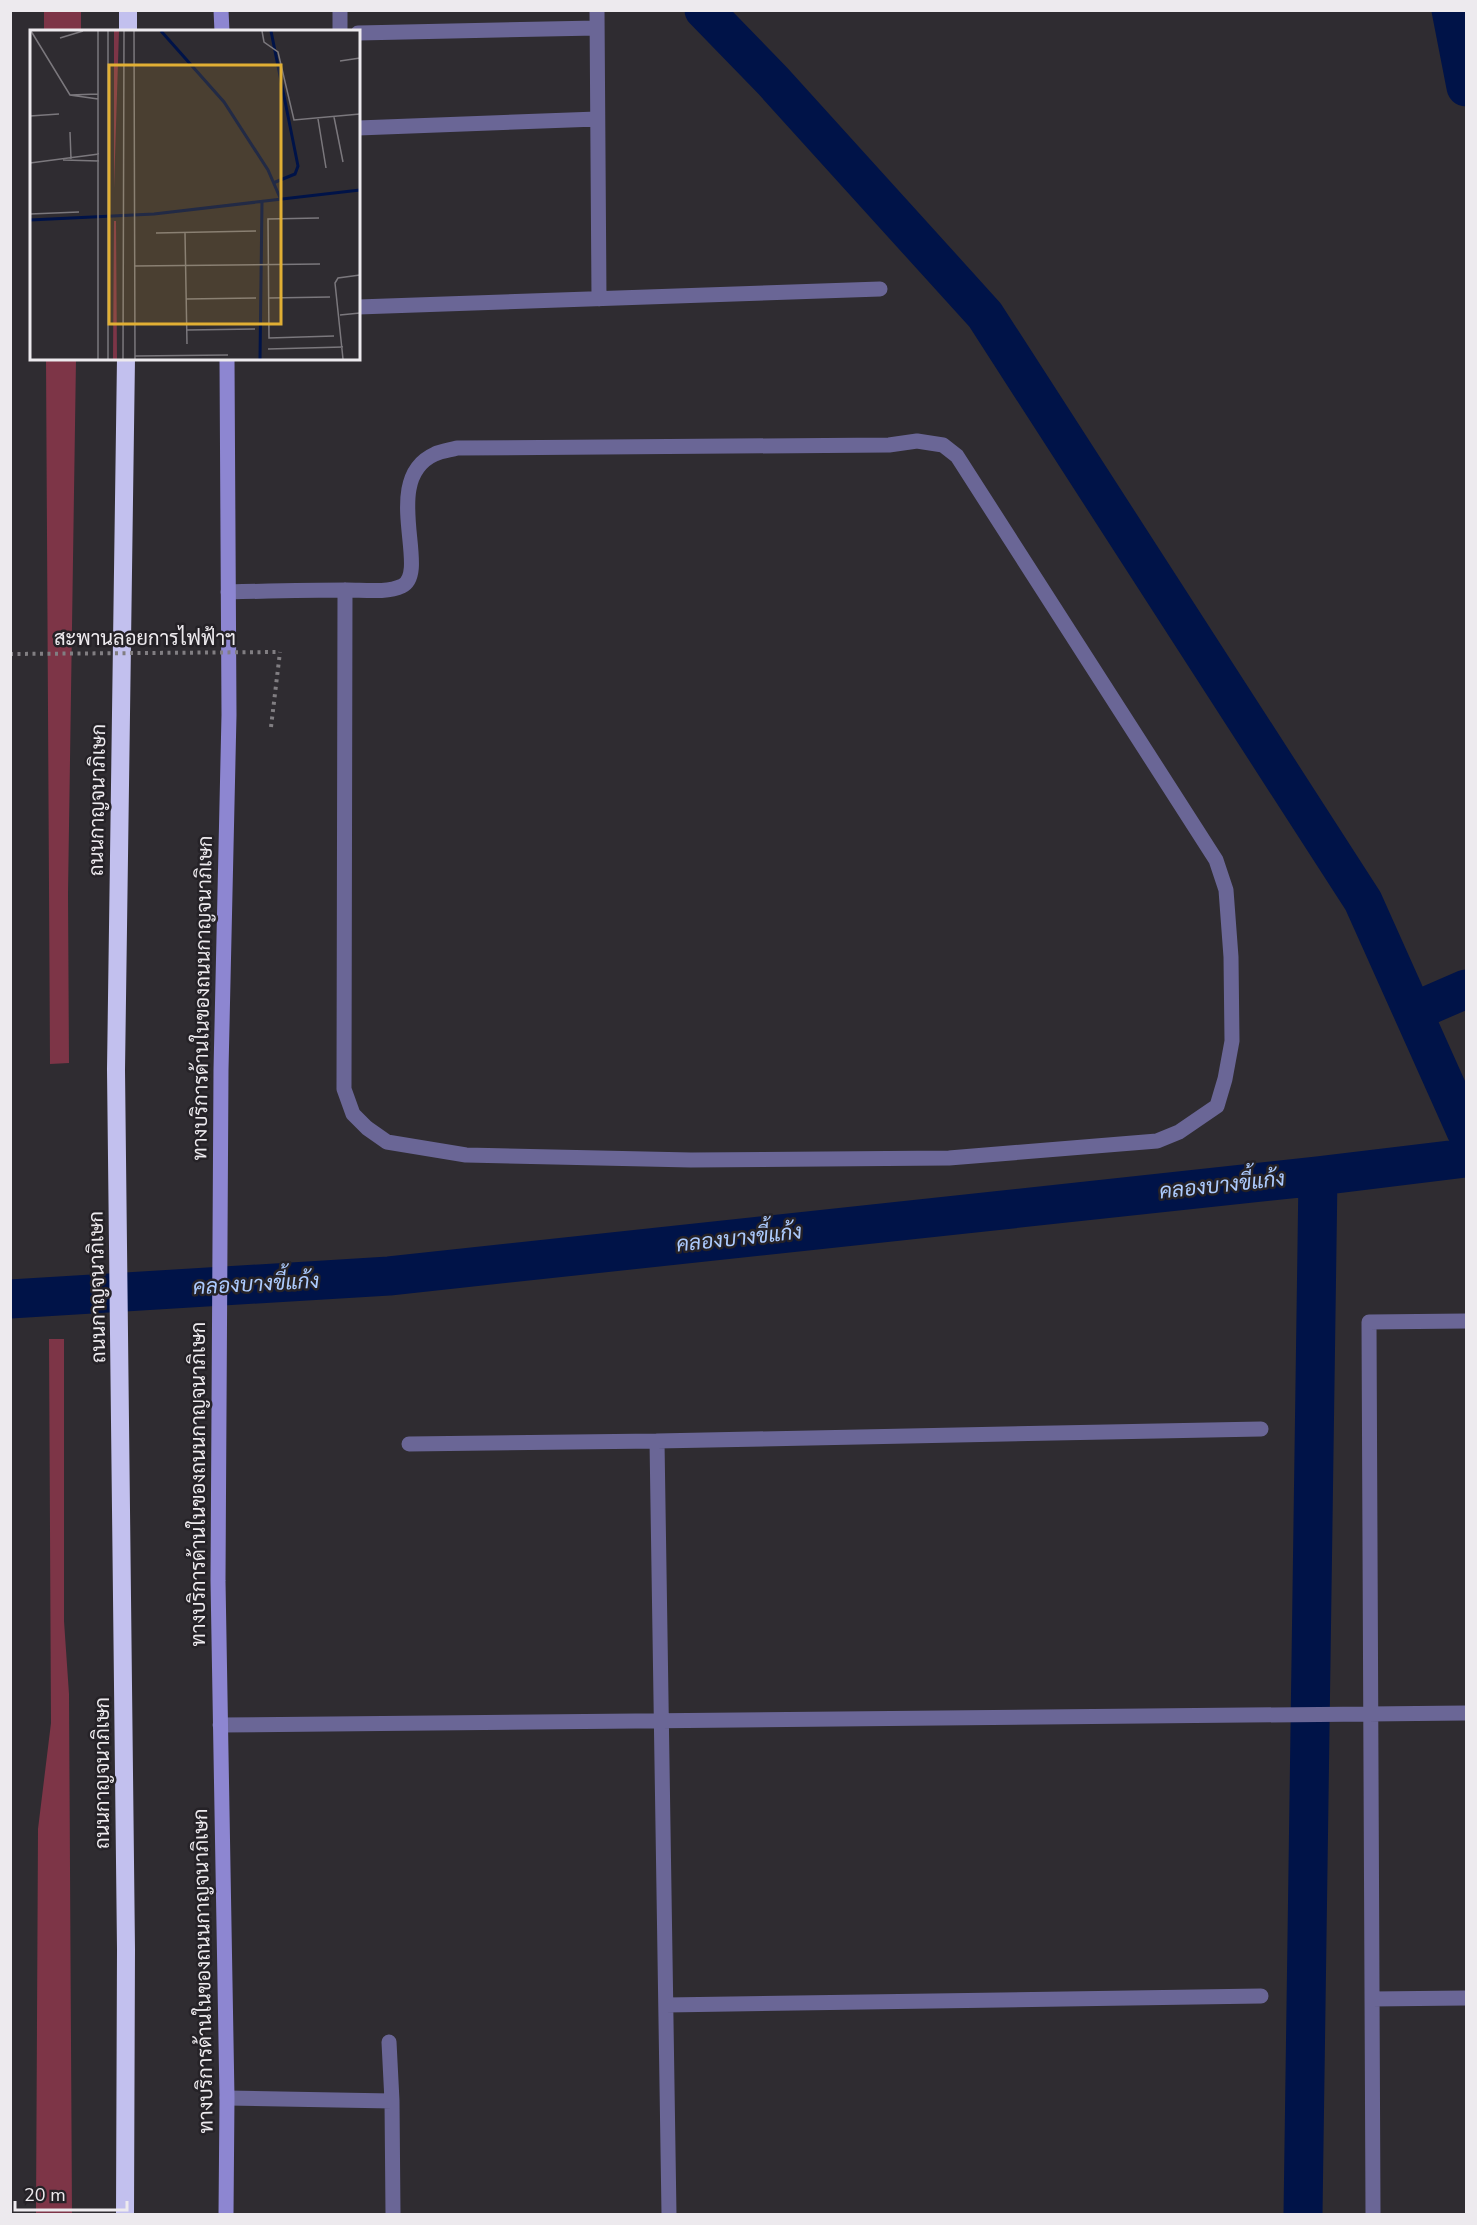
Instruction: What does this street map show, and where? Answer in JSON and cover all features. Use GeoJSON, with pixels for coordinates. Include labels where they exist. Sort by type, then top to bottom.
{"type":"FeatureCollection","features":[{"type":"Feature","properties":{"kind":"highway"},"geometry":{"type":"LineString","coordinates":[[128,10],[128,30]]}},
{"type":"Feature","properties":{"kind":"highway","name":"ถนนกาญจนาภิเษก"},"geometry":{"type":"LineString","coordinates":[[125,2214],[126,1949],[116,1070],[126,360]]}},
{"type":"Feature","properties":{"kind":"main road"},"geometry":{"type":"LineString","coordinates":[[221,10],[222,30]]}},
{"type":"Feature","properties":{"kind":"main road","name":"ทางบริการด้านในของถนนกาญจนาภิเษก"},"geometry":{"type":"LineString","coordinates":[[226,2214],[227,2098],[218,1581],[221,1070],[229,727],[227,360]]}},
{"type":"Feature","properties":{"kind":"street"},"geometry":{"type":"LineString","coordinates":[[340,10],[340,30]]}},
{"type":"Feature","properties":{"kind":"street"},"geometry":{"type":"LineString","coordinates":[[597,10],[599,299]]}},
{"type":"Feature","properties":{"kind":"street"},"geometry":{"type":"LineString","coordinates":[[360,33],[597,28]]}},
{"type":"Feature","properties":{"kind":"street"},"geometry":{"type":"LineString","coordinates":[[360,128],[597,119]]}},
{"type":"Feature","properties":{"kind":"street"},"geometry":{"type":"LineString","coordinates":[[360,307],[880,289]]}},
{"type":"Feature","properties":{"kind":"street"},"geometry":{"type":"LineString","coordinates":[[228,592],[391,589],[404,585],[411,575],[406,498],[415,470],[433,455],[457,448],[706,448],[889,445],[917,441],[943,445],[957,456],[1000,520],[1216,860],[1226,890],[1231,957],[1232,1041],[1217,1106],[1179,1132],[1157,1141],[949,1158],[691,1160],[466,1155],[387,1142],[367,1128],[353,1114],[344,1089],[345,590]]}},
{"type":"Feature","properties":{"kind":"street"},"geometry":{"type":"LineString","coordinates":[[1373,2214],[1369,1322],[1467,1321]]}},
{"type":"Feature","properties":{"kind":"street"},"geometry":{"type":"LineString","coordinates":[[409,1444],[1261,1429]]}},
{"type":"Feature","properties":{"kind":"street"},"geometry":{"type":"LineString","coordinates":[[657,1441],[669,2214]]}},
{"type":"Feature","properties":{"kind":"street"},"geometry":{"type":"LineString","coordinates":[[220,1725],[1467,1713]]}},
{"type":"Feature","properties":{"kind":"street"},"geometry":{"type":"LineString","coordinates":[[666,2005],[1262,1996]]}},
{"type":"Feature","properties":{"kind":"street"},"geometry":{"type":"LineString","coordinates":[[1372,1999],[1467,1998]]}},
{"type":"Feature","properties":{"kind":"street"},"geometry":{"type":"LineString","coordinates":[[389,2042],[393,2214]]}},
{"type":"Feature","properties":{"kind":"street"},"geometry":{"type":"LineString","coordinates":[[227,2098],[392,2101]]}},
{"type":"Feature","properties":{"kind":"path","name":"สะพานลอยการไฟฟ้าฯ"},"geometry":{"type":"LineString","coordinates":[[10,654],[280,652],[271,727]]}},
{"type":"Feature","properties":{"kind":"shaded area"},"geometry":{"type":"Polygon","coordinates":[[[44,11],[81,11],[81,30],[44,30],[44,11]]]}},
{"type":"Feature","properties":{"kind":"shaded area"},"geometry":{"type":"Polygon","coordinates":[[[46,360],[76,360],[68,894],[69,1063],[50,1064],[46,360]]]}},
{"type":"Feature","properties":{"kind":"shaded area"},"geometry":{"type":"Polygon","coordinates":[[[49,1339],[64,1339],[64,1621],[69,1694],[72,2214],[36,2214],[38,1829],[51,1723],[49,1339]]]}},
{"type":"Feature","properties":{"kind":"waterway"},"geometry":{"type":"LineString","coordinates":[[704,10],[773,81],[985,315],[1363,901],[1466,1131]]}},
{"type":"Feature","properties":{"kind":"waterway"},"geometry":{"type":"LineString","coordinates":[[1451,10],[1466,87]]}},
{"type":"Feature","properties":{"kind":"waterway"},"geometry":{"type":"LineString","coordinates":[[1413,1012],[1466,989]]}},
{"type":"Feature","properties":{"kind":"waterway","name":"คลองบางขี้แก้ง"},"geometry":{"type":"LineString","coordinates":[[10,1299],[389,1276],[1466,1158]]}},
{"type":"Feature","properties":{"kind":"waterway"},"geometry":{"type":"LineString","coordinates":[[1303,2214],[1318,1176]]}}]}
